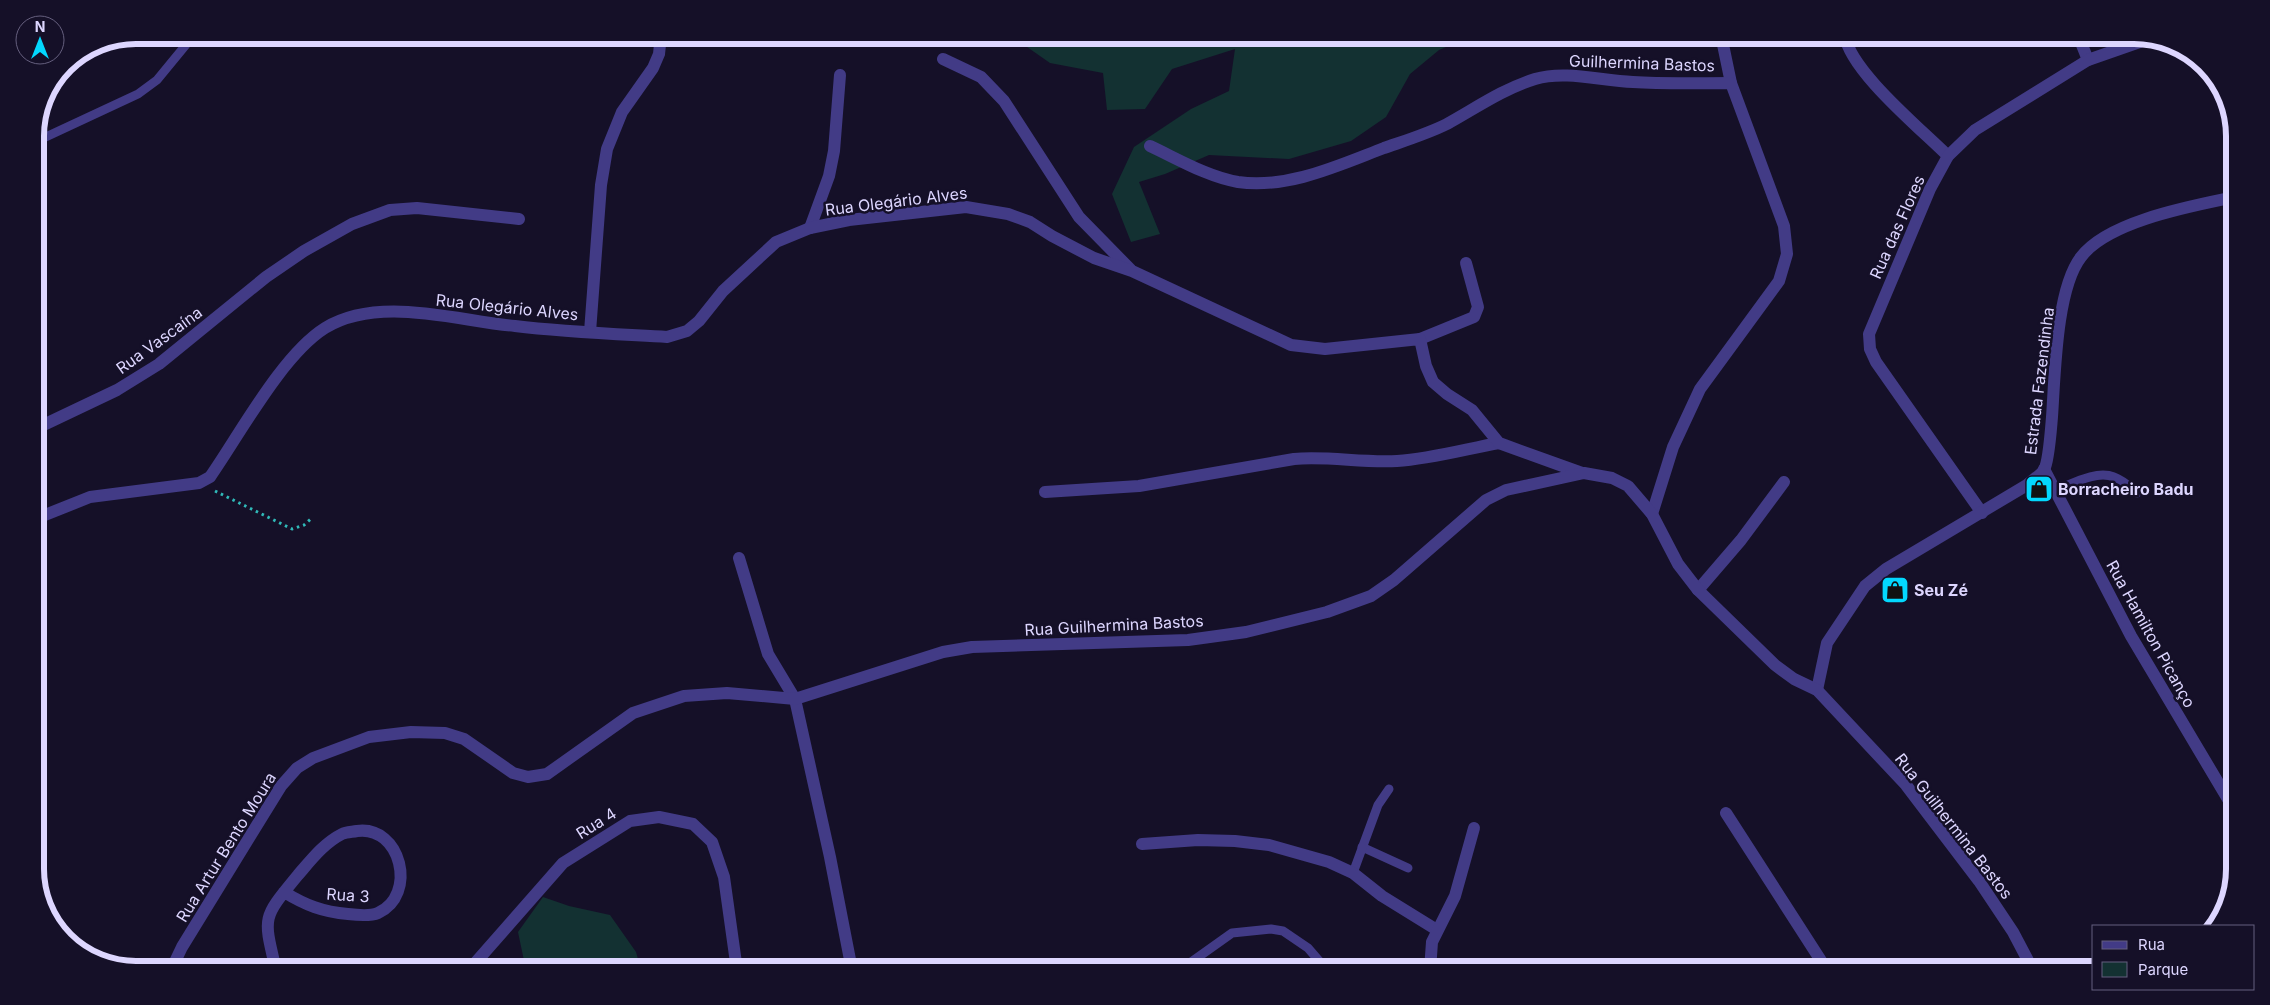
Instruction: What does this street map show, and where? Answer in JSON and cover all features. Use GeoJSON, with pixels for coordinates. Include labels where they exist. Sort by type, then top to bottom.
{"type":"FeatureCollection","features":[{"type":"Feature","properties":{"kind":"street"},"geometry":{"type":"LineString","coordinates":[[590,332],[601,185],[607,149],[622,112],[653,68],[659,54],[660,44]]}},
{"type":"Feature","properties":{"kind":"street"},"geometry":{"type":"LineString","coordinates":[[1723,44],[1731,83]]}},
{"type":"Feature","properties":{"kind":"street"},"geometry":{"type":"LineString","coordinates":[[1848,44],[1853,59],[1867,76],[1948,156]]}},
{"type":"Feature","properties":{"kind":"street"},"geometry":{"type":"LineString","coordinates":[[2082,44],[2088,60]]}},
{"type":"Feature","properties":{"kind":"street","name":"Rua das Flores"},"geometry":{"type":"LineString","coordinates":[[1982,513],[1876,362],[1870,349],[1869,334],[1930,189],[1948,156],[1975,130],[2088,60],[2134,44]]}},
{"type":"Feature","properties":{"kind":"street"},"geometry":{"type":"LineString","coordinates":[[943,59],[982,77],[1004,101],[1079,217],[1132,271]]}},
{"type":"Feature","properties":{"kind":"street"},"geometry":{"type":"LineString","coordinates":[[810,228],[829,176],[834,151],[840,75]]}},
{"type":"Feature","properties":{"kind":"street","name":"Guilhermina Bastos"},"geometry":{"type":"LineString","coordinates":[[1150,146],[1208,173],[1236,182],[1260,184],[1285,181],[1322,172],[1445,125],[1496,96],[1536,79],[1566,76],[1632,82],[1731,83],[1784,226],[1787,254],[1779,281],[1700,389],[1673,447],[1652,514]]}},
{"type":"Feature","properties":{"kind":"street","name":"Estrada Fazendinha"},"geometry":{"type":"LineString","coordinates":[[1817,690],[1827,643],[1865,586],[1886,569],[2027,485],[2044,469],[2049,442],[2060,319],[2067,288],[2080,257],[2098,240],[2126,227],[2180,208],[2226,199]]}},
{"type":"Feature","properties":{"kind":"street","name":"Rua Olegário Alves"},"geometry":{"type":"LineString","coordinates":[[199,483],[210,477],[285,367],[313,338],[326,328],[346,318],[368,312],[412,312],[515,326],[667,337],[687,331],[699,322],[723,291],[746,267],[776,242],[810,228],[849,220],[966,207],[1008,214],[1030,222],[1094,258],[1132,271],[1292,345],[1324,349],[1420,339],[1474,317],[1478,307],[1466,262]]}},
{"type":"Feature","properties":{"kind":"street","name":"Rua Vascaína"},"geometry":{"type":"LineString","coordinates":[[44,425],[117,390],[159,364],[266,277],[304,251],[352,224],[390,210],[417,208],[519,219]]}},
{"type":"Feature","properties":{"kind":"street"},"geometry":{"type":"LineString","coordinates":[[1420,339],[1426,366],[1433,382],[1447,394],[1472,410],[1499,444]]}},
{"type":"Feature","properties":{"kind":"street"},"geometry":{"type":"LineString","coordinates":[[1045,492],[1140,486],[1294,459],[1317,457],[1375,462],[1400,461],[1499,444],[1584,474]]}},
{"type":"Feature","properties":{"kind":"street","name":"Rua Hamilton Picanço"},"geometry":{"type":"LineString","coordinates":[[2044,469],[2131,636],[2226,796]]}},
{"type":"Feature","properties":{"kind":"street","name":"Rua Guilhermina Bastos"},"geometry":{"type":"LineString","coordinates":[[795,699],[943,652],[972,647],[1188,640],[1246,632],[1327,612],[1370,596],[1386,585],[1486,500],[1506,490],[1584,474],[1612,478],[1628,486],[1652,514],[1678,564],[1698,590],[1775,665],[1817,690],[1906,785],[1980,880],[2013,932],[2028,961]]}},
{"type":"Feature","properties":{"kind":"street"},"geometry":{"type":"LineString","coordinates":[[1698,590],[1741,540],[1784,482]]}},
{"type":"Feature","properties":{"kind":"street"},"geometry":{"type":"LineString","coordinates":[[44,515],[90,497],[199,483]]}},
{"type":"Feature","properties":{"kind":"street"},"geometry":{"type":"LineString","coordinates":[[739,558],[768,654],[795,699],[830,857],[850,961]]}},
{"type":"Feature","properties":{"kind":"street","name":"Rua Artur Bento Moura"},"geometry":{"type":"LineString","coordinates":[[175,961],[182,947],[281,786],[297,768],[313,758],[369,737],[412,732],[444,733],[464,739],[513,773],[528,777],[547,774],[633,713],[684,696],[727,693],[795,699]]}},
{"type":"Feature","properties":{"kind":"street"},"geometry":{"type":"LineString","coordinates":[[1726,813],[1821,961]]}},
{"type":"Feature","properties":{"kind":"street","name":"Rua 4"},"geometry":{"type":"LineString","coordinates":[[477,961],[563,863],[630,821],[659,817],[694,824],[712,842],[724,877],[736,961]]}},
{"type":"Feature","properties":{"kind":"street"},"geometry":{"type":"LineString","coordinates":[[1431,961],[1432,942],[1436,930],[1455,896],[1474,828]]}},
{"type":"Feature","properties":{"kind":"street","name":"Rua 3"},"geometry":{"type":"LineString","coordinates":[[274,961],[267,930],[268,915],[284,892],[320,849],[343,833],[364,830],[379,834],[395,849],[401,869],[399,889],[391,902],[378,913],[353,915],[325,912],[301,903],[284,892]]}},
{"type":"Feature","properties":{"kind":"street"},"geometry":{"type":"LineString","coordinates":[[1142,844],[1198,840],[1269,845],[1329,862],[1353,873],[1382,896],[1436,930]]}},
{"type":"Feature","properties":{"kind":"lane"},"geometry":{"type":"LineString","coordinates":[[44,138],[138,94],[156,80],[186,44]]}},
{"type":"Feature","properties":{"kind":"lane"},"geometry":{"type":"LineString","coordinates":[[2056,490],[2088,478],[2105,475],[2114,477],[2138,493]]}},
{"type":"Feature","properties":{"kind":"lane"},"geometry":{"type":"LineString","coordinates":[[1353,873],[1378,805],[1389,788]]}},
{"type":"Feature","properties":{"kind":"lane"},"geometry":{"type":"LineString","coordinates":[[1362,848],[1408,868]]}},
{"type":"Feature","properties":{"kind":"lane"},"geometry":{"type":"LineString","coordinates":[[1193,961],[1232,933],[1272,928],[1283,931],[1308,948],[1320,961]]}},
{"type":"Feature","properties":{"kind":"path"},"geometry":{"type":"LineString","coordinates":[[199,483],[292,529],[304,525],[312,518]]}},
{"type":"Feature","properties":{"kind":"green space"},"geometry":{"type":"Polygon","coordinates":[[[1023,44],[1453,44],[1439,50],[1410,74],[1386,117],[1351,141],[1289,159],[1209,155],[1165,174],[1139,182],[1160,234],[1131,242],[1112,194],[1134,147],[1191,109],[1229,91],[1235,49],[1172,69],[1145,109],[1107,110],[1103,73],[1050,63],[1023,44]]]}},
{"type":"Feature","properties":{"kind":"green space"},"geometry":{"type":"Polygon","coordinates":[[[543,897],[569,906],[610,915],[636,952],[638,961],[524,961],[518,932],[543,897]]]}},
{"type":"Feature","properties":{"kind":"place","name":"Borracheiro Badu"},"geometry":{"type":"Point","coordinates":[2039,489]}},
{"type":"Feature","properties":{"kind":"place","name":"Seu Zé"},"geometry":{"type":"Point","coordinates":[1895,590]}}]}
